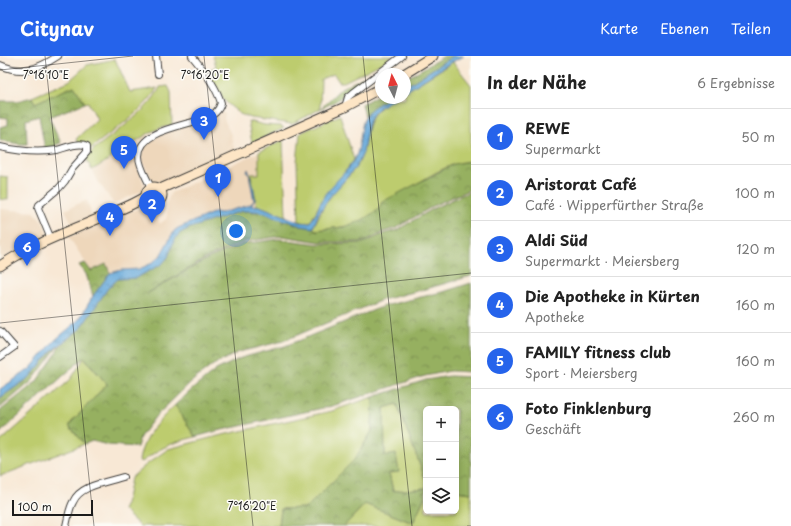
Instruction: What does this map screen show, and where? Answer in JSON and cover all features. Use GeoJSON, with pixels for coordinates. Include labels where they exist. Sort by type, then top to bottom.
{"type":"FeatureCollection","features":[{"type":"Feature","properties":{"kind":"main road"},"geometry":{"type":"LineString","coordinates":[[411,70],[433,56]]}},
{"type":"Feature","properties":{"kind":"main road"},"geometry":{"type":"LineString","coordinates":[[156,188],[162,195],[161,199],[158,202],[152,202],[147,196],[148,190],[156,188],[345,107],[375,91]]}},
{"type":"Feature","properties":{"kind":"main road"},"geometry":{"type":"LineString","coordinates":[[0,266],[19,254],[131,205],[147,196]]}},
{"type":"Feature","properties":{"kind":"street"},"geometry":{"type":"LineString","coordinates":[[0,65],[14,70],[25,71],[34,69],[58,56]]}},
{"type":"Feature","properties":{"kind":"street"},"geometry":{"type":"LineString","coordinates":[[156,56],[158,74]]}},
{"type":"Feature","properties":{"kind":"street"},"geometry":{"type":"LineString","coordinates":[[156,188],[140,161],[140,149],[143,144],[151,137],[175,126],[211,116],[219,109],[221,103],[220,96],[192,56]]}},
{"type":"Feature","properties":{"kind":"street"},"geometry":{"type":"LineString","coordinates":[[345,107],[348,97],[352,93],[402,56]]}},
{"type":"Feature","properties":{"kind":"street"},"geometry":{"type":"LineString","coordinates":[[0,147],[32,151],[54,150],[80,144],[87,146],[87,152],[72,169],[65,181],[51,196],[39,205],[38,208],[51,239]]}},
{"type":"Feature","properties":{"kind":"street"},"geometry":{"type":"LineString","coordinates":[[0,331],[14,347],[0,357]]}},
{"type":"Feature","properties":{"kind":"street"},"geometry":{"type":"LineString","coordinates":[[66,526],[73,501],[81,492],[88,488],[123,477]]}},
{"type":"Feature","properties":{"kind":"shaded area"},"geometry":{"type":"Polygon","coordinates":[[[220,111],[225,114],[224,119],[231,135],[232,142],[226,151],[218,155],[227,152],[230,148],[233,142],[234,151],[161,183],[153,181],[145,167],[142,157],[145,146],[160,135],[220,111]]]}},
{"type":"Feature","properties":{"kind":"shaded area"},"geometry":{"type":"Polygon","coordinates":[[[149,134],[138,146],[136,152],[136,163],[144,185],[143,190],[114,204],[92,170],[107,162],[149,134]]]}},
{"type":"Feature","properties":{"kind":"shaded area"},"geometry":{"type":"Polygon","coordinates":[[[259,152],[259,174],[251,174],[257,206],[250,205],[254,201],[249,205],[221,213],[215,212],[178,228],[174,231],[160,256],[143,268],[121,270],[110,273],[106,265],[91,271],[69,237],[125,212],[147,206],[156,212],[160,224],[166,219],[166,204],[171,193],[259,152]]]}},
{"type":"Feature","properties":{"kind":"shaded area"},"geometry":{"type":"Polygon","coordinates":[[[87,200],[92,216],[73,225],[65,210],[87,200]]]}},
{"type":"Feature","properties":{"kind":"shaded area"},"geometry":{"type":"Polygon","coordinates":[[[0,209],[34,212],[43,221],[46,237],[0,261],[0,209]]]}},
{"type":"Feature","properties":{"kind":"green space"},"geometry":{"type":"Polygon","coordinates":[[[213,56],[393,56],[344,82],[339,82],[334,74],[321,79],[320,109],[292,124],[251,118],[240,114],[228,104],[206,73],[216,66],[213,56]]]}},
{"type":"Feature","properties":{"kind":"green space"},"geometry":{"type":"Polygon","coordinates":[[[444,56],[453,56],[411,83],[411,75],[444,56]]]}},
{"type":"Feature","properties":{"kind":"green space"},"geometry":{"type":"Polygon","coordinates":[[[115,59],[130,92],[157,88],[144,105],[89,150],[78,143],[76,139],[97,119],[88,102],[85,103],[74,86],[35,103],[32,97],[69,81],[87,65],[115,59]]]}},
{"type":"Feature","properties":{"kind":"green space"},"geometry":{"type":"Polygon","coordinates":[[[453,62],[471,85],[471,161],[458,163],[444,168],[416,184],[375,213],[357,223],[315,230],[313,227],[326,203],[353,171],[361,159],[371,118],[385,104],[411,104],[411,88],[453,62]]]}},
{"type":"Feature","properties":{"kind":"green space"},"geometry":{"type":"Polygon","coordinates":[[[374,72],[336,101],[320,109],[341,88],[374,72]]]}},
{"type":"Feature","properties":{"kind":"green space"},"geometry":{"type":"Polygon","coordinates":[[[74,86],[85,103],[49,117],[61,143],[55,145],[57,149],[45,150],[39,116],[26,120],[27,144],[18,144],[0,140],[0,127],[8,125],[8,118],[0,117],[0,101],[17,101],[32,97],[35,103],[74,86]]]}},
{"type":"Feature","properties":{"kind":"green space"},"geometry":{"type":"Polygon","coordinates":[[[168,86],[171,92],[172,125],[151,132],[92,170],[85,157],[137,116],[154,97],[160,87],[168,86]]]}},
{"type":"Feature","properties":{"kind":"green space"},"geometry":{"type":"Polygon","coordinates":[[[375,96],[375,104],[379,104],[365,116],[362,104],[375,96]]]}},
{"type":"Feature","properties":{"kind":"green space"},"geometry":{"type":"Polygon","coordinates":[[[340,115],[354,160],[324,196],[311,221],[305,223],[299,221],[297,162],[300,133],[340,115]]]}},
{"type":"Feature","properties":{"kind":"green space"},"geometry":{"type":"Polygon","coordinates":[[[248,121],[265,125],[281,126],[284,128],[252,143],[248,121]]]}},
{"type":"Feature","properties":{"kind":"green space"},"geometry":{"type":"Polygon","coordinates":[[[283,140],[286,216],[257,206],[251,174],[259,174],[259,152],[283,140]]]}},
{"type":"Feature","properties":{"kind":"green space"},"geometry":{"type":"Polygon","coordinates":[[[471,161],[471,189],[435,205],[396,228],[383,232],[363,242],[320,242],[282,236],[243,242],[208,257],[148,293],[209,258],[243,244],[279,239],[318,244],[363,243],[383,234],[397,230],[436,207],[471,191],[471,276],[382,300],[283,341],[239,352],[213,365],[191,382],[155,417],[140,437],[137,447],[108,445],[92,441],[85,444],[70,427],[70,424],[107,384],[84,357],[0,433],[0,411],[36,382],[56,354],[59,347],[81,328],[108,288],[118,279],[136,278],[168,257],[174,241],[180,233],[212,220],[242,211],[262,212],[301,226],[313,227],[315,230],[344,227],[362,220],[378,210],[382,202],[454,164],[471,161]]]}},
{"type":"Feature","properties":{"kind":"green space"},"geometry":{"type":"Polygon","coordinates":[[[0,176],[8,177],[8,200],[0,199],[0,176]]]}},
{"type":"Feature","properties":{"kind":"green space"},"geometry":{"type":"Polygon","coordinates":[[[85,263],[91,271],[106,264],[110,273],[93,296],[86,274],[79,265],[85,263]]]}},
{"type":"Feature","properties":{"kind":"green space"},"geometry":{"type":"Polygon","coordinates":[[[471,283],[471,372],[450,371],[425,376],[332,406],[195,437],[175,405],[216,370],[241,358],[285,346],[384,306],[446,291],[471,283]]]}},
{"type":"Feature","properties":{"kind":"green space"},"geometry":{"type":"Polygon","coordinates":[[[59,345],[32,381],[0,408],[0,398],[30,377],[59,345]]]}},
{"type":"Feature","properties":{"kind":"green space"},"geometry":{"type":"Polygon","coordinates":[[[84,358],[107,384],[70,424],[70,427],[85,444],[0,476],[0,442],[71,379],[84,358]]]}},
{"type":"Feature","properties":{"kind":"green space"},"geometry":{"type":"Polygon","coordinates":[[[450,376],[471,377],[471,493],[459,491],[459,406],[423,406],[423,473],[397,404],[384,408],[385,456],[396,454],[399,472],[389,473],[393,491],[423,488],[423,501],[413,523],[365,504],[344,526],[279,526],[281,509],[306,508],[355,459],[372,431],[373,397],[426,380],[450,376]]]}},
{"type":"Feature","properties":{"kind":"green space"},"geometry":{"type":"Polygon","coordinates":[[[373,397],[372,431],[355,459],[306,508],[281,509],[279,526],[140,526],[123,510],[126,504],[131,478],[168,449],[218,436],[332,411],[373,397]]]}},
{"type":"Feature","properties":{"kind":"green space"},"geometry":{"type":"Polygon","coordinates":[[[397,404],[423,473],[423,488],[393,491],[389,473],[398,472],[385,456],[384,408],[397,404]]]}},
{"type":"Feature","properties":{"kind":"green space"},"geometry":{"type":"Polygon","coordinates":[[[175,405],[195,437],[167,446],[142,462],[139,461],[144,444],[152,430],[175,405]]]}},
{"type":"Feature","properties":{"kind":"green space"},"geometry":{"type":"Polygon","coordinates":[[[459,491],[471,493],[471,526],[344,526],[365,504],[413,523],[423,501],[423,514],[459,514],[459,491]]]}},
{"type":"Feature","properties":{"kind":"water"},"geometry":{"type":"Polygon","coordinates":[[[453,56],[464,56],[450,63],[411,88],[411,83],[453,56]]]}},
{"type":"Feature","properties":{"kind":"water"},"geometry":{"type":"Polygon","coordinates":[[[379,104],[385,104],[373,114],[368,124],[363,153],[357,166],[329,198],[319,213],[313,228],[301,226],[262,212],[242,211],[190,228],[180,233],[174,241],[168,257],[162,264],[136,278],[118,279],[108,288],[81,328],[53,350],[30,377],[0,398],[0,389],[30,369],[54,341],[80,318],[93,296],[110,273],[121,270],[139,269],[152,263],[160,256],[174,231],[178,228],[215,212],[221,213],[249,205],[254,201],[249,174],[247,171],[248,169],[253,184],[255,197],[255,200],[251,205],[260,206],[300,222],[309,223],[314,217],[324,196],[357,155],[362,125],[366,115],[379,104]]]}},
{"type":"Feature","properties":{"kind":"place","name":"Aldi Süd"},"geometry":{"type":"Point","coordinates":[204,140]}},
{"type":"Feature","properties":{"kind":"place","name":"FAMILY fitness club"},"geometry":{"type":"Point","coordinates":[124,169]}},
{"type":"Feature","properties":{"kind":"place","name":"REWE"},"geometry":{"type":"Point","coordinates":[218,197]}},
{"type":"Feature","properties":{"kind":"place","name":"Aristorat Café"},"geometry":{"type":"Point","coordinates":[152,223]}},
{"type":"Feature","properties":{"kind":"place","name":"Die Apotheke in Kürten"},"geometry":{"type":"Point","coordinates":[110,236]}},
{"type":"Feature","properties":{"kind":"place","name":"Foto Finklenburg"},"geometry":{"type":"Point","coordinates":[27,266]}}]}
